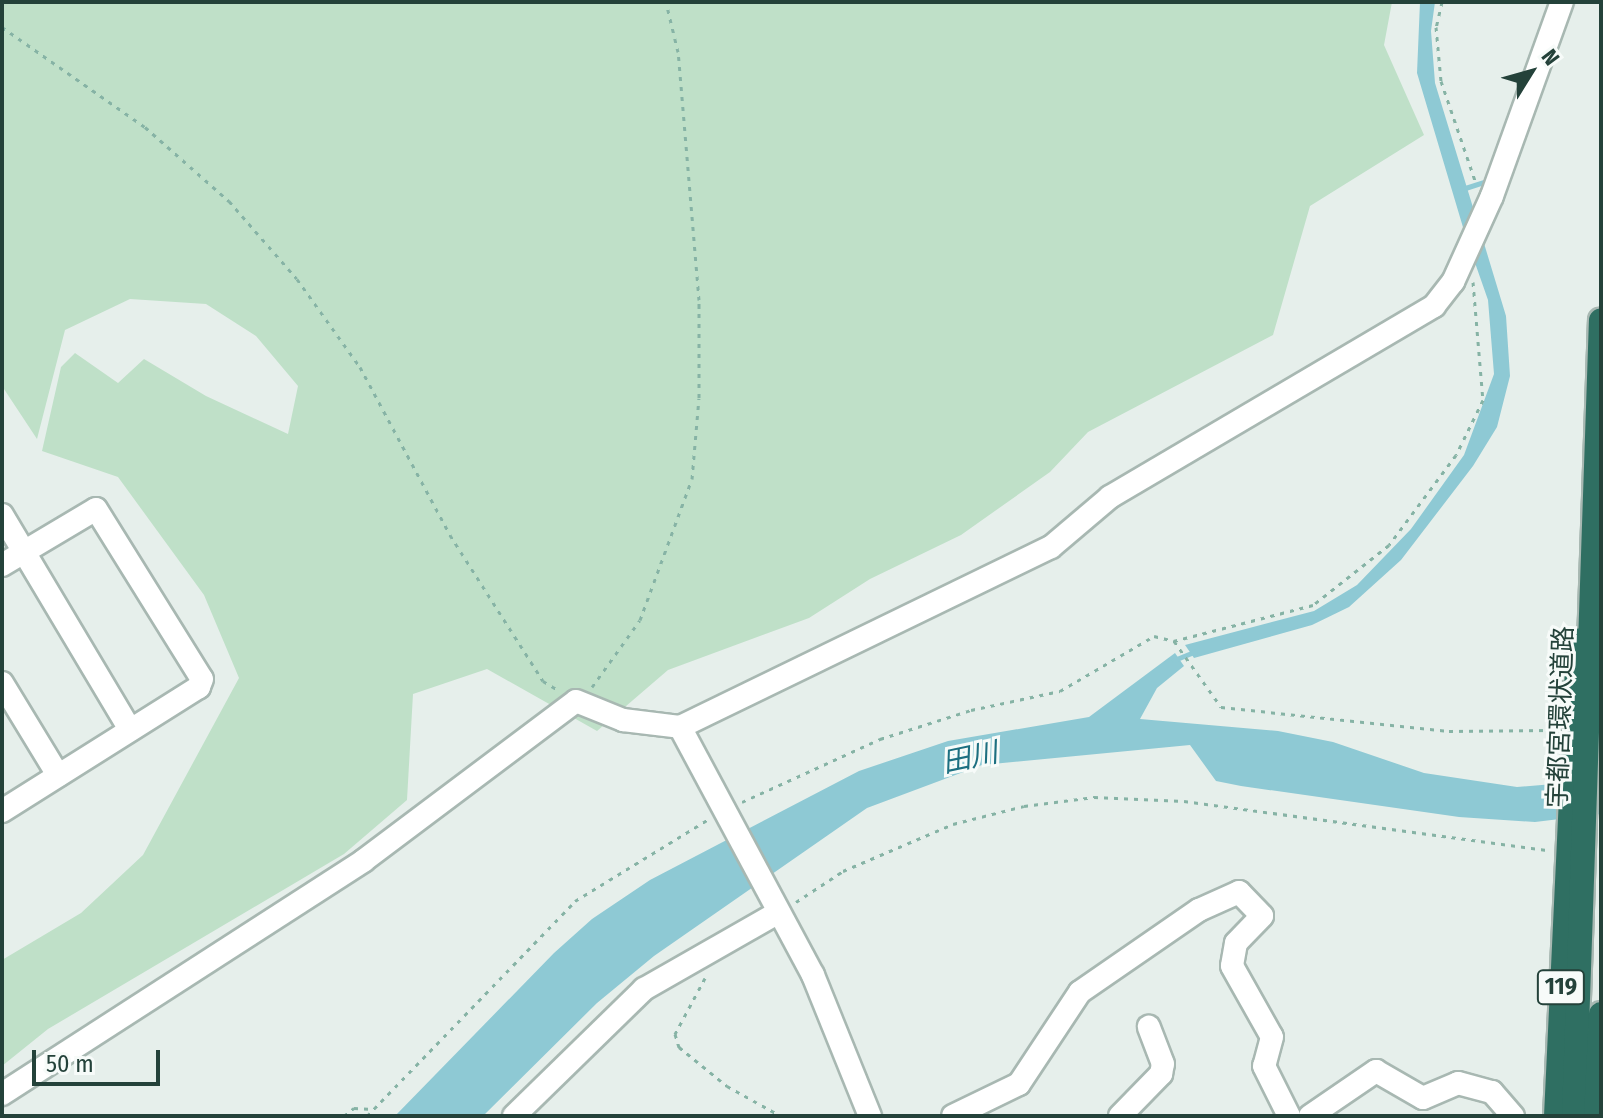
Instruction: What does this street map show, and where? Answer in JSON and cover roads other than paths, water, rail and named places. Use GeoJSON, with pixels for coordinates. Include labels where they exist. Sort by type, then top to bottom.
{"type":"FeatureCollection","features":[{"type":"Feature","properties":{"kind":"highway","name":"宇都宮環状道路"},"geometry":{"type":"LineString","coordinates":[[1574,1116],[1574,857],[1601,320]]}},
{"type":"Feature","properties":{"kind":"highway","name":"119"},"geometry":{"type":"LineString","coordinates":[[1556,1116],[1574,857]]}},
{"type":"Feature","properties":{"kind":"highway","name":"119"},"geometry":{"type":"LineString","coordinates":[[1596,1116],[1601,1014]]}},
{"type":"Feature","properties":{"kind":"street"},"geometry":{"type":"LineString","coordinates":[[2,1094],[363,861],[576,701],[623,720],[680,727],[1051,547],[1110,497],[1434,306],[1461,265],[1487,206],[1562,2]]}},
{"type":"Feature","properties":{"kind":"street"},"geometry":{"type":"LineString","coordinates":[[2,565],[96,509],[202,679],[199,687],[2,811]]}},
{"type":"Feature","properties":{"kind":"street"},"geometry":{"type":"LineString","coordinates":[[2,515],[130,730]]}},
{"type":"Feature","properties":{"kind":"street"},"geometry":{"type":"LineString","coordinates":[[2,683],[58,775]]}},
{"type":"Feature","properties":{"kind":"street"},"geometry":{"type":"LineString","coordinates":[[680,727],[722,811],[778,909],[850,1056],[870,1116]]}},
{"type":"Feature","properties":{"kind":"street"},"geometry":{"type":"LineString","coordinates":[[953,1116],[1019,1084],[1080,992],[1199,910],[1239,892],[1262,916],[1236,943],[1232,966],[1272,1037],[1264,1066],[1289,1116]]}},
{"type":"Feature","properties":{"kind":"street"},"geometry":{"type":"LineString","coordinates":[[514,1116],[644,989],[778,909]]}},
{"type":"Feature","properties":{"kind":"street"},"geometry":{"type":"LineString","coordinates":[[1120,1116],[1161,1074],[1163,1064],[1149,1027]]}},
{"type":"Feature","properties":{"kind":"street"},"geometry":{"type":"LineString","coordinates":[[1310,1116],[1376,1071],[1423,1098],[1458,1083],[1492,1092],[1513,1116]]}},
{"type":"Feature","properties":{"kind":"water"},"geometry":{"type":"Polygon","coordinates":[[[1420,2],[1435,2],[1431,31],[1435,83],[1475,214],[1465,234],[1417,73],[1420,2]]]}},
{"type":"Feature","properties":{"kind":"water"},"geometry":{"type":"Polygon","coordinates":[[[1483,240],[1506,316],[1510,376],[1497,427],[1473,466],[1401,560],[1349,607],[1312,625],[1194,658],[1185,645],[1314,611],[1357,585],[1411,529],[1464,455],[1494,374],[1488,300],[1474,260],[1483,240]]]}},
{"type":"Feature","properties":{"kind":"water","name":"田川"},"geometry":{"type":"Polygon","coordinates":[[[1175,653],[1184,666],[1157,688],[1140,719],[1278,731],[1333,742],[1424,773],[1517,787],[1601,780],[1601,814],[1535,822],[1459,817],[1241,786],[1216,781],[1190,745],[982,765],[867,808],[654,956],[597,1003],[483,1116],[395,1116],[554,953],[592,919],[650,880],[859,771],[948,741],[1089,717],[1175,653]]]}},
{"type":"Feature","properties":{"kind":"waterway"},"geometry":{"type":"LineString","coordinates":[[1462,189],[1490,180]]}},
{"type":"Feature","properties":{"kind":"waterway"},"geometry":{"type":"LineString","coordinates":[[1174,660],[1194,652]]}}]}
